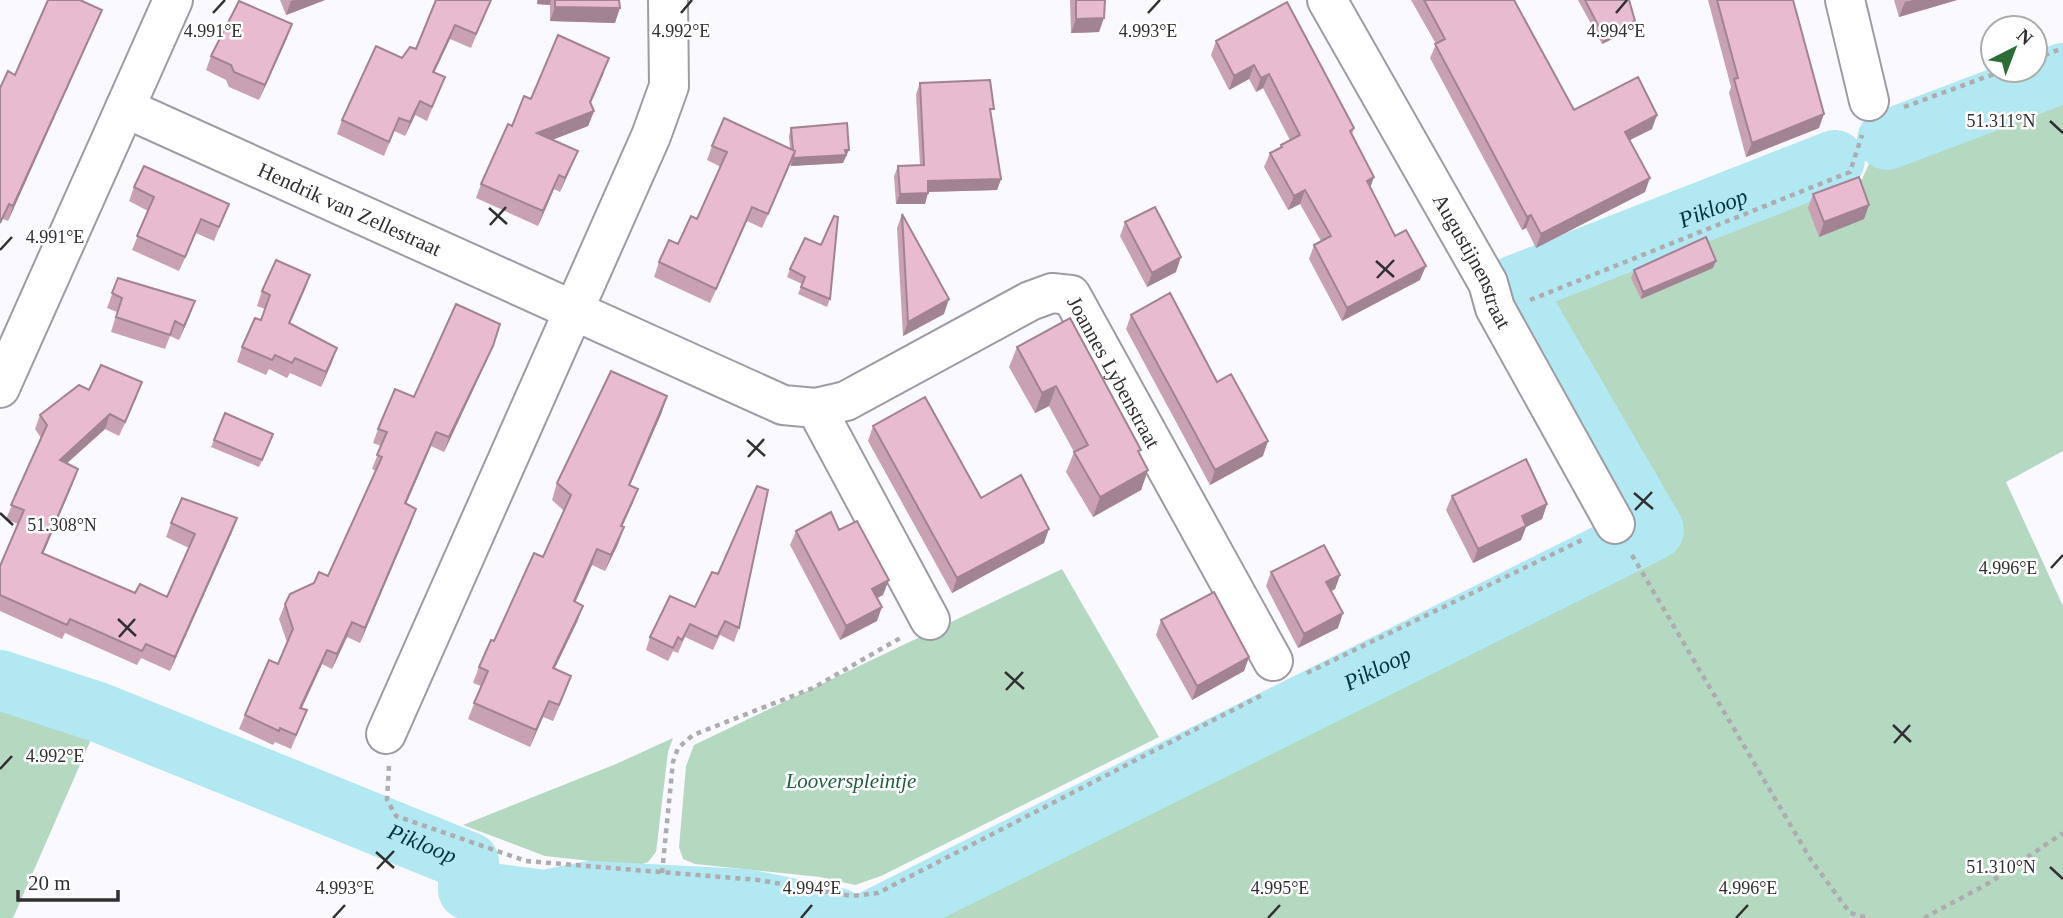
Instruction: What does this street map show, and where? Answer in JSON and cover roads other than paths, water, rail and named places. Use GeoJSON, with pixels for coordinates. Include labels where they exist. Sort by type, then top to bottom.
{"type":"FeatureCollection","features":[{"type":"Feature","properties":{"kind":"street"},"geometry":{"type":"LineString","coordinates":[[0,388],[173,0]]}},
{"type":"Feature","properties":{"kind":"street"},"geometry":{"type":"LineString","coordinates":[[386,734],[651,136],[669,86],[668,0]]}},
{"type":"Feature","properties":{"kind":"street","name":"Augustijnenstraat"},"geometry":{"type":"LineString","coordinates":[[1328,0],[1488,283],[1498,312],[1623,538]]}},
{"type":"Feature","properties":{"kind":"street"},"geometry":{"type":"LineString","coordinates":[[1845,0],[1877,114]]}},
{"type":"Feature","properties":{"kind":"street","name":"Hendrik van Zellestraat"},"geometry":{"type":"LineString","coordinates":[[125,108],[573,312]]}},
{"type":"Feature","properties":{"kind":"street","name":"Joannes Lybenstraat"},"geometry":{"type":"LineString","coordinates":[[573,312],[783,405],[816,408],[846,401],[1030,301],[1052,293],[1071,295],[1282,676]]}},
{"type":"Feature","properties":{"kind":"street"},"geometry":{"type":"LineString","coordinates":[[816,408],[930,620]]}},
{"type":"Feature","properties":{"kind":"waterway","name":"Pikloop"},"geometry":{"type":"LineString","coordinates":[[1887,140],[2063,73]]}},
{"type":"Feature","properties":{"kind":"waterway","name":"Pikloop"},"geometry":{"type":"LineString","coordinates":[[1517,289],[1515,285],[1835,160]]}},
{"type":"Feature","properties":{"kind":"waterway","name":"Pikloop"},"geometry":{"type":"LineString","coordinates":[[876,918],[1654,530],[1529,315]]}},
{"type":"Feature","properties":{"kind":"waterway","name":"Pikloop"},"geometry":{"type":"LineString","coordinates":[[0,680],[98,712],[469,862],[468,890],[545,900],[590,891],[745,899],[838,918]]}},
{"type":"Feature","properties":{"kind":"park label","name":"Looverspleintje"},"geometry":{"type":"Point","coordinates":[851,781]}}]}
